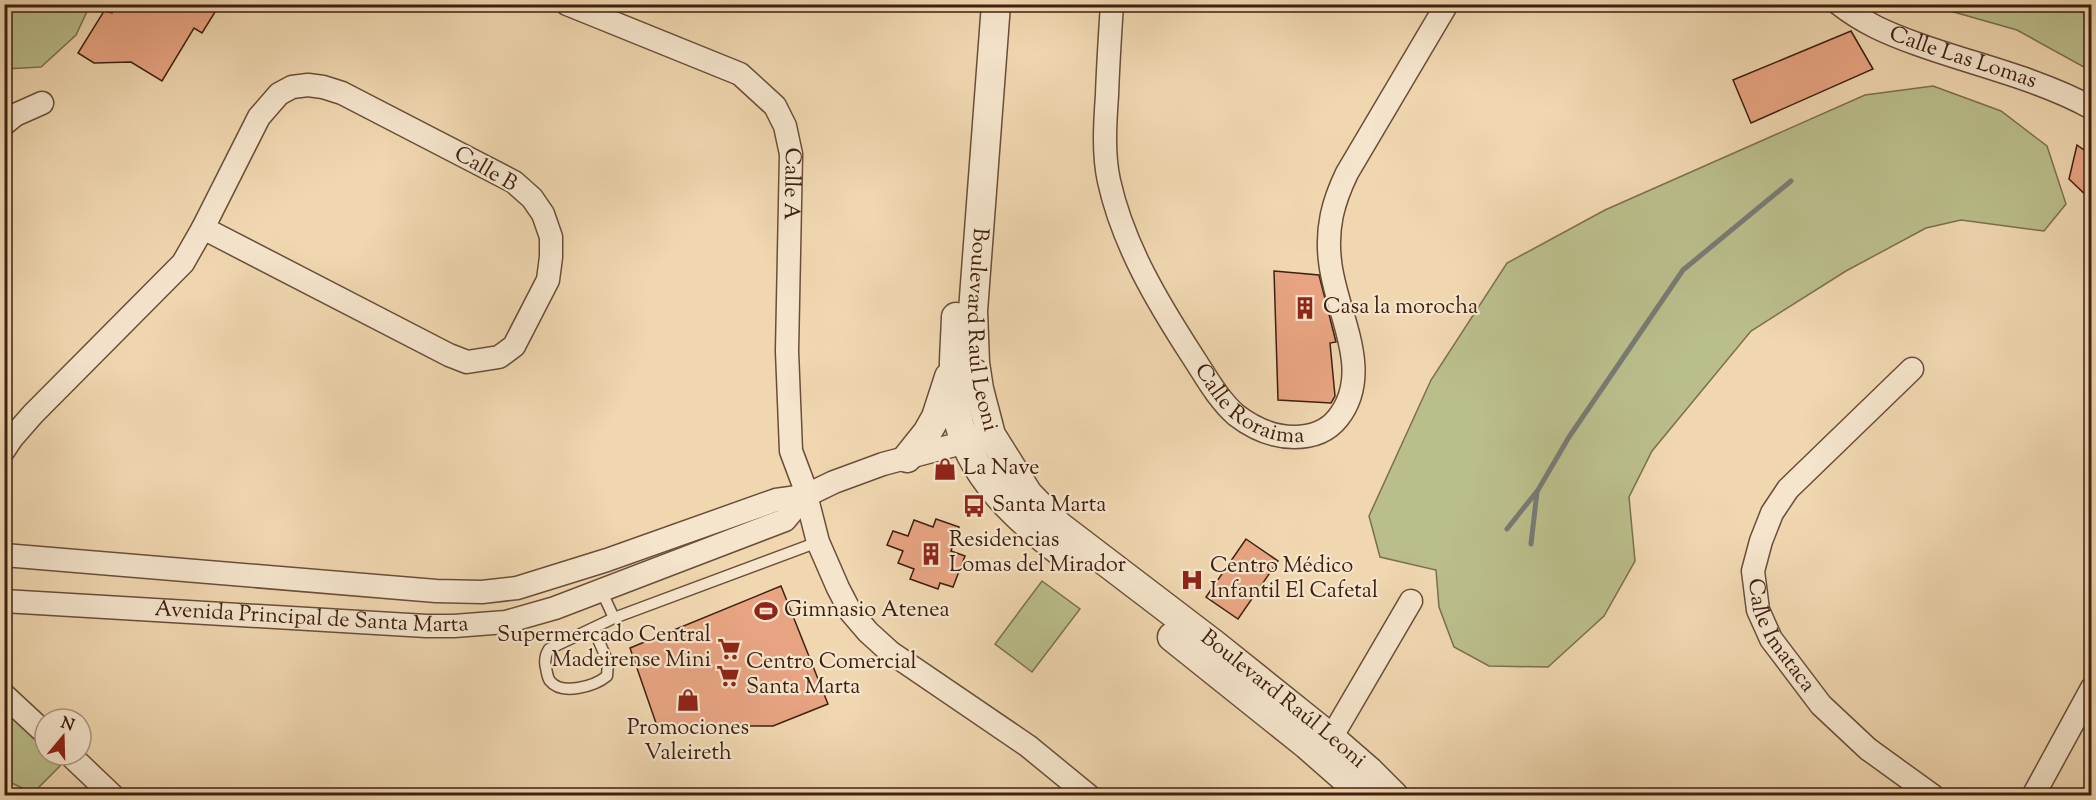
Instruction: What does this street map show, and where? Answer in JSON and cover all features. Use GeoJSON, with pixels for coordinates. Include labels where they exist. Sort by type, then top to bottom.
{"type":"FeatureCollection","features":[{"type":"Feature","properties":{"kind":"street","name":"Calle A"},"geometry":{"type":"LineString","coordinates":[[567,4],[740,74],[775,106],[785,126],[791,154],[787,351],[791,451],[803,483],[818,542],[850,611],[868,633],[890,652],[1028,746],[1089,795]]}},
{"type":"Feature","properties":{"kind":"street","name":"Boulevard Raúl Leoni"},"geometry":{"type":"LineString","coordinates":[[977,4],[954,366],[956,412],[964,444],[988,482],[1017,514],[1049,543],[1195,654],[1365,795]]}},
{"type":"Feature","properties":{"kind":"street","name":"Boulevard Raúl Leoni"},"geometry":{"type":"LineString","coordinates":[[996,4],[973,311],[975,363],[991,435],[1028,494],[1059,526],[1215,645],[1331,738],[1394,795]]}},
{"type":"Feature","properties":{"kind":"street","name":"Calle Roraima"},"geometry":{"type":"LineString","coordinates":[[1112,4],[1105,130],[1108,179],[1119,218],[1135,258],[1169,319],[1217,394],[1236,415],[1260,430],[1279,437],[1304,437],[1323,431],[1338,419],[1349,400],[1353,376],[1353,352],[1338,301],[1330,260],[1329,228],[1334,199],[1447,4]]}},
{"type":"Feature","properties":{"kind":"street","name":"Calle Las Lomas"},"geometry":{"type":"LineString","coordinates":[[1839,4],[1852,15],[1886,33],[2050,88],[2091,108]]}},
{"type":"Feature","properties":{"kind":"street","name":"Calle B"},"geometry":{"type":"LineString","coordinates":[[4,450],[33,414],[183,263],[259,117],[279,93],[292,87],[308,85],[342,93],[514,182],[532,198],[543,214],[551,237],[551,257],[548,280],[514,346],[500,357],[467,362],[448,355],[203,228]]}},
{"type":"Feature","properties":{"kind":"street"},"geometry":{"type":"LineString","coordinates":[[4,124],[15,115],[42,102]]}},
{"type":"Feature","properties":{"kind":"street"},"geometry":{"type":"LineString","coordinates":[[907,458],[936,417],[942,393],[954,366]]}},
{"type":"Feature","properties":{"kind":"street","name":"Calle Imataca"},"geometry":{"type":"LineString","coordinates":[[1912,369],[1788,489],[1772,513],[1761,541],[1754,571],[1758,610],[1771,639],[1821,705],[1868,749],[1933,795]]}},
{"type":"Feature","properties":{"kind":"street","name":"Avenida Principal de Santa Marta"},"geometry":{"type":"LineString","coordinates":[[4,555],[424,591],[482,592],[517,588],[547,580],[776,500],[805,496],[834,482],[883,464],[991,435]]}},
{"type":"Feature","properties":{"kind":"street","name":"Avenida Principal de Santa Marta"},"geometry":{"type":"LineString","coordinates":[[4,601],[454,626],[506,622],[555,608],[785,520],[805,496]]}},
{"type":"Feature","properties":{"kind":"street"},"geometry":{"type":"LineString","coordinates":[[1331,738],[1411,601]]}},
{"type":"Feature","properties":{"kind":"street"},"geometry":{"type":"LineString","coordinates":[[2033,795],[2091,688]]}},
{"type":"Feature","properties":{"kind":"street"},"geometry":{"type":"LineString","coordinates":[[4,695],[33,722]]}},
{"type":"Feature","properties":{"kind":"street"},"geometry":{"type":"LineString","coordinates":[[83,767],[113,795]]}},
{"type":"Feature","properties":{"kind":"lane"},"geometry":{"type":"LineString","coordinates":[[593,628],[608,662],[607,676],[599,683],[581,688],[560,688],[553,684],[548,679],[544,662],[549,649],[593,628],[614,618],[818,542]]}},
{"type":"Feature","properties":{"kind":"lane"},"geometry":{"type":"LineString","coordinates":[[601,590],[614,618]]}},
{"type":"Feature","properties":{"kind":"green space"},"geometry":{"type":"Polygon","coordinates":[[[5,4],[90,5],[76,35],[41,67],[5,69],[5,4]]]}},
{"type":"Feature","properties":{"kind":"green space"},"geometry":{"type":"Polygon","coordinates":[[[1929,5],[2060,5],[2091,15],[2091,71],[2017,30],[1929,5]]]}},
{"type":"Feature","properties":{"kind":"green space"},"geometry":{"type":"Polygon","coordinates":[[[1933,86],[2001,111],[2047,146],[2066,204],[2044,231],[1961,220],[1926,228],[1846,271],[1751,331],[1652,451],[1629,497],[1635,561],[1604,616],[1548,667],[1489,666],[1454,647],[1439,607],[1436,570],[1380,557],[1369,516],[1431,380],[1507,263],[1605,210],[1865,95],[1933,86]]]}},
{"type":"Feature","properties":{"kind":"green space"},"geometry":{"type":"Polygon","coordinates":[[[1042,581],[1080,609],[1032,672],[995,644],[1042,581]]]}},
{"type":"Feature","properties":{"kind":"green space"},"geometry":{"type":"Polygon","coordinates":[[[4,705],[33,737],[33,767],[59,767],[33,793],[5,780],[4,705]]]}},
{"type":"Feature","properties":{"kind":"building"},"geometry":{"type":"Polygon","coordinates":[[[117,4],[220,4],[202,33],[194,28],[162,81],[131,62],[94,63],[78,53],[104,11],[112,13],[117,4]]]}},
{"type":"Feature","properties":{"kind":"building"},"geometry":{"type":"Polygon","coordinates":[[[1851,31],[1873,69],[1751,123],[1733,80],[1851,31]]]}},
{"type":"Feature","properties":{"kind":"building"},"geometry":{"type":"Polygon","coordinates":[[[2077,145],[2091,155],[2091,200],[2069,179],[2077,145]]]}},
{"type":"Feature","properties":{"kind":"building","name":"Casa la morocha"},"geometry":{"type":"Polygon","coordinates":[[[1274,271],[1319,275],[1336,342],[1330,343],[1335,396],[1331,403],[1278,400],[1274,271]]]}},
{"type":"Feature","properties":{"kind":"building","name":"Residencias Lomas del Mirador"},"geometry":{"type":"Polygon","coordinates":[[[936,519],[959,527],[951,551],[965,556],[953,587],[940,583],[938,589],[910,579],[914,569],[898,563],[903,551],[887,545],[893,531],[908,536],[914,520],[933,527],[936,519]]]}},
{"type":"Feature","properties":{"kind":"building"},"geometry":{"type":"Polygon","coordinates":[[[1246,539],[1278,561],[1238,619],[1206,597],[1246,539]]]}},
{"type":"Feature","properties":{"kind":"building","name":"Centro Comercial Santa Marta"},"geometry":{"type":"Polygon","coordinates":[[[781,586],[828,704],[773,726],[657,726],[630,648],[781,586]]]}},
{"type":"Feature","properties":{"kind":"waterway"},"geometry":{"type":"LineString","coordinates":[[1507,529],[1538,490],[1569,437],[1683,270],[1791,181]]}},
{"type":"Feature","properties":{"kind":"waterway"},"geometry":{"type":"LineString","coordinates":[[1531,544],[1537,492]]}},
{"type":"Feature","properties":{"kind":"place","name":"Casa la morocha"},"geometry":{"type":"Point","coordinates":[1305,308]}},
{"type":"Feature","properties":{"kind":"place","name":"La Nave"},"geometry":{"type":"Point","coordinates":[945,469]}},
{"type":"Feature","properties":{"kind":"place","name":"Santa Marta"},"geometry":{"type":"Point","coordinates":[974,506]}},
{"type":"Feature","properties":{"kind":"place","name":"Residencias Lomas del Mirador"},"geometry":{"type":"Point","coordinates":[931,554]}},
{"type":"Feature","properties":{"kind":"place","name":"Centro Médico Infantil El Cafetal"},"geometry":{"type":"Point","coordinates":[1192,580]}},
{"type":"Feature","properties":{"kind":"place","name":"Gimnasio Atenea"},"geometry":{"type":"Point","coordinates":[766,611]}},
{"type":"Feature","properties":{"kind":"place","name":"Supermercado Central Madeirense Mini"},"geometry":{"type":"Point","coordinates":[729,649]}},
{"type":"Feature","properties":{"kind":"place","name":"Centro Comercial Santa Marta"},"geometry":{"type":"Point","coordinates":[728,676]}},
{"type":"Feature","properties":{"kind":"place","name":"Promociones Valeireth"},"geometry":{"type":"Point","coordinates":[688,700]}}]}
